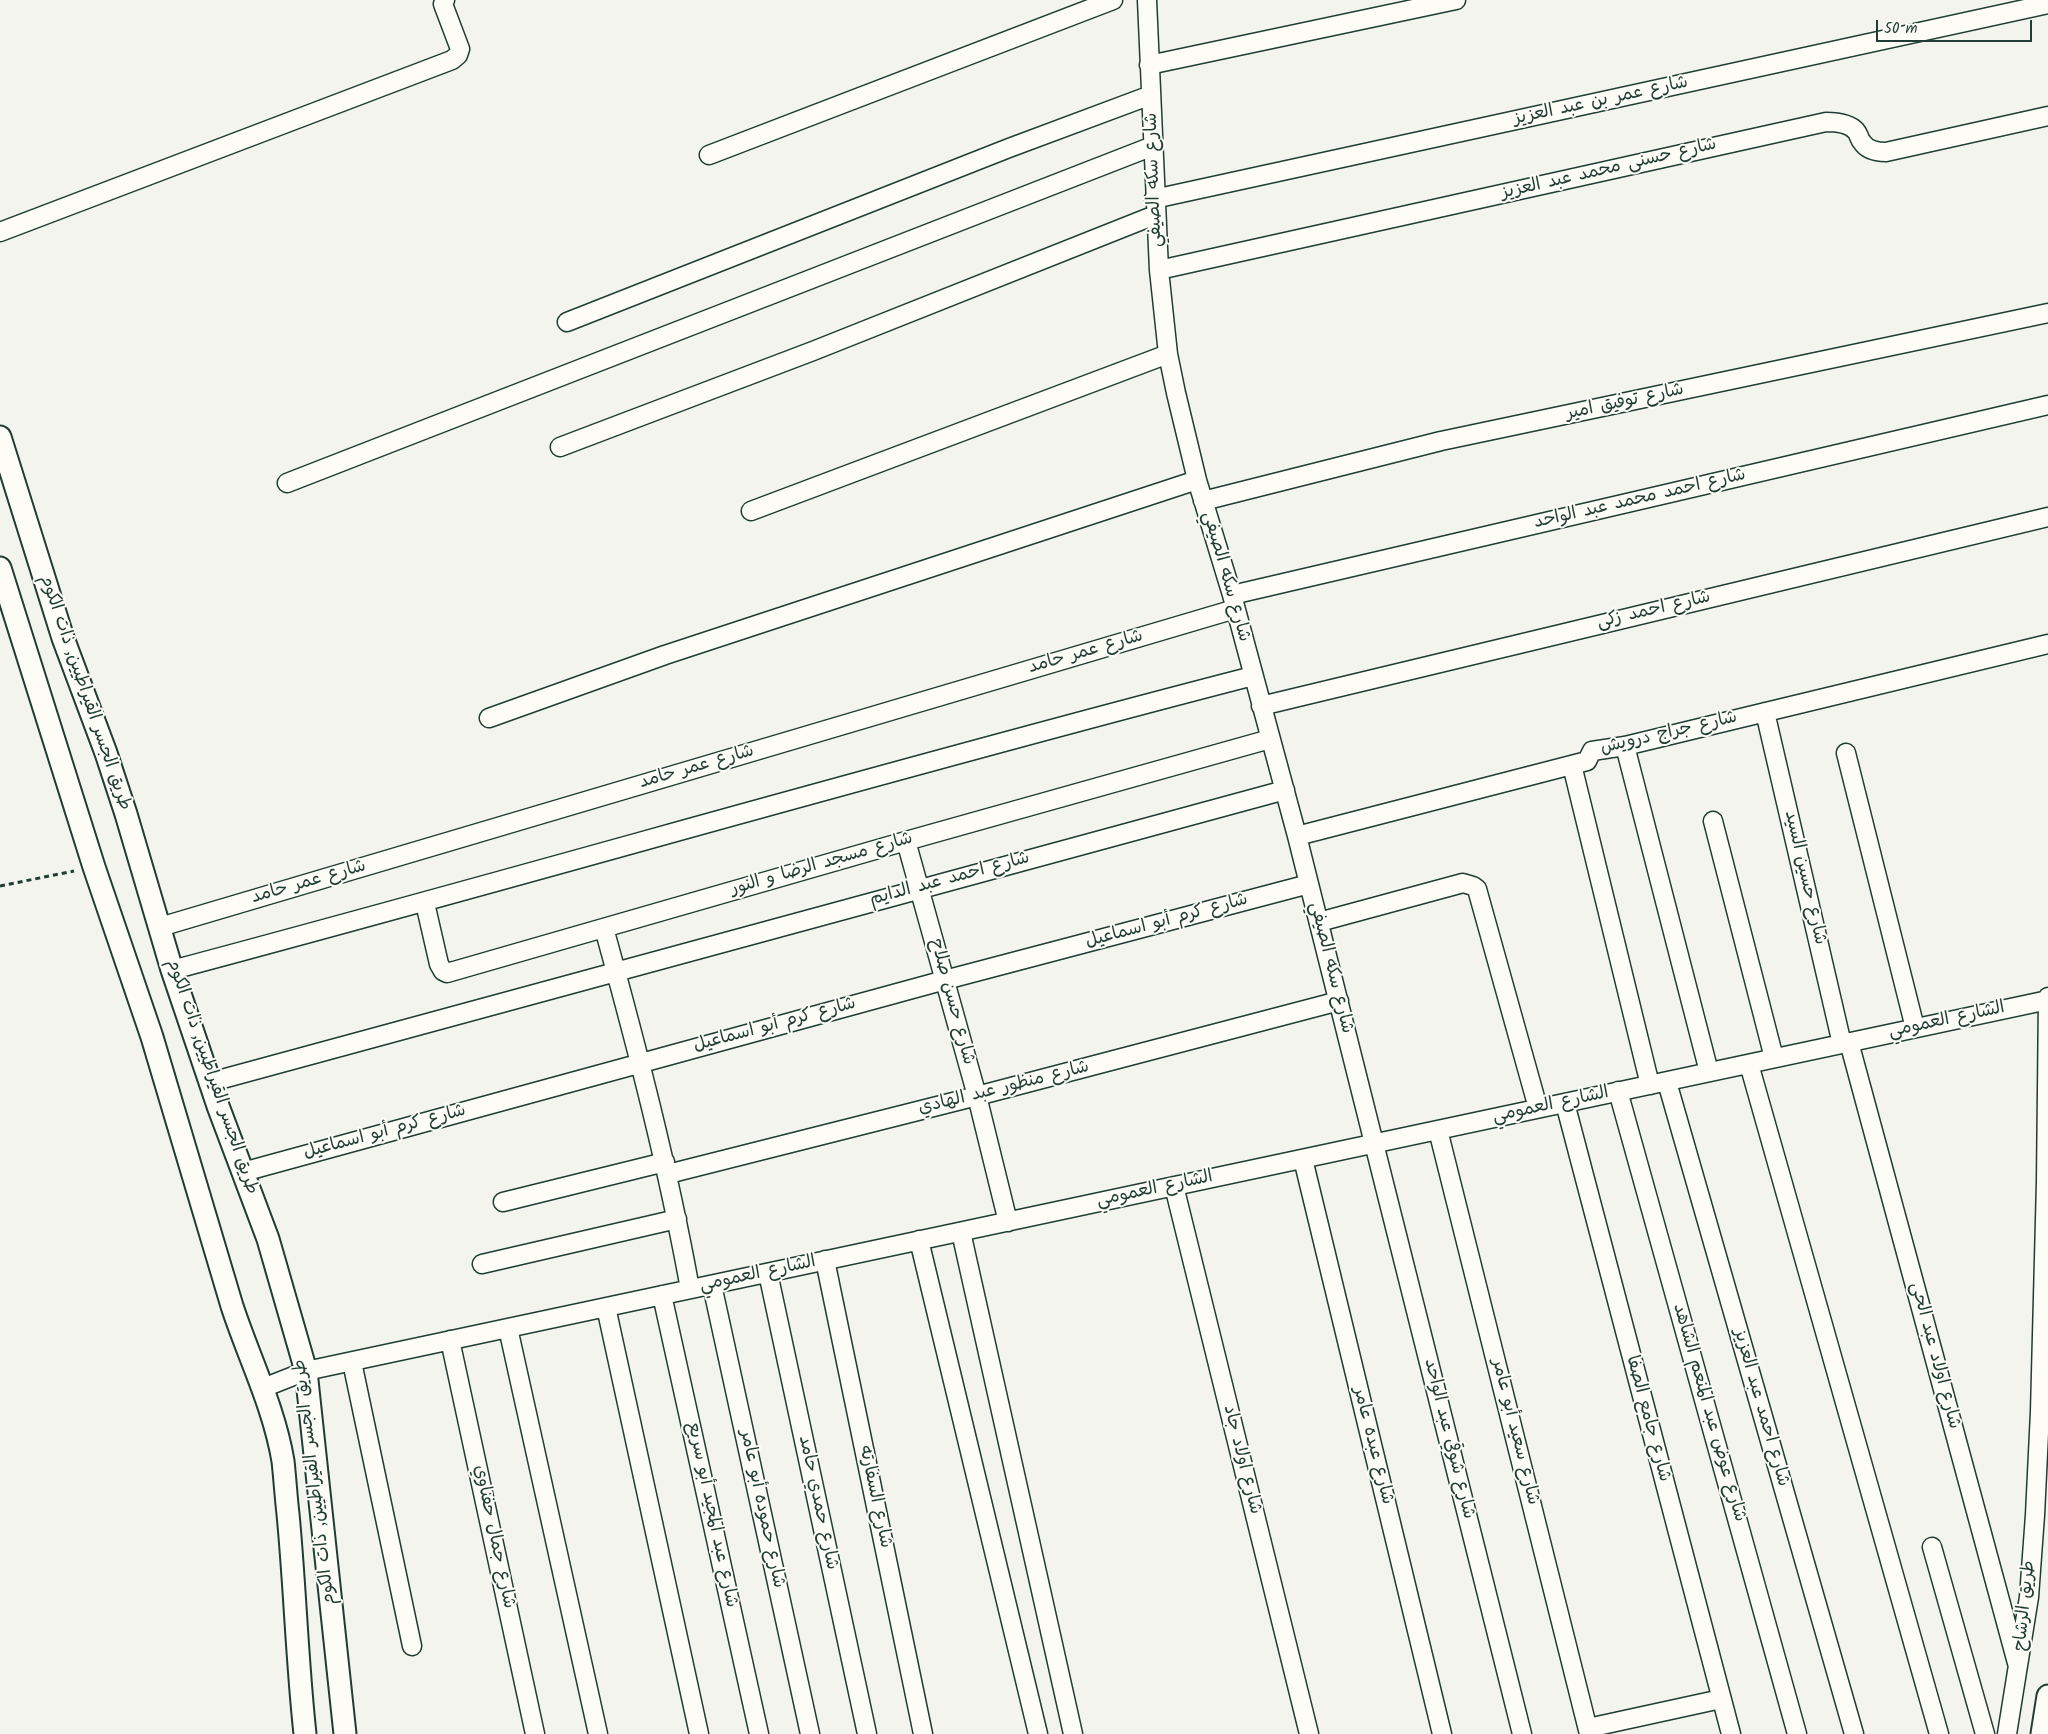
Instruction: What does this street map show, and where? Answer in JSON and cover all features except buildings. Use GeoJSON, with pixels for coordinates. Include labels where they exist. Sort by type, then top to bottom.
{"type":"FeatureCollection","features":[{"type":"Feature","properties":{"kind":"street"},"geometry":{"type":"LineString","coordinates":[[0,232],[452,60],[458,55],[460,49],[443,4],[445,0]]}},
{"type":"Feature","properties":{"kind":"street"},"geometry":{"type":"LineString","coordinates":[[709,156],[1113,0]]}},
{"type":"Feature","properties":{"kind":"street","name":"شارع سكه الصيفي"},"geometry":{"type":"LineString","coordinates":[[1147,0],[1155,207],[1159,270],[1168,354],[1197,480],[1285,790],[1374,1144]]}},
{"type":"Feature","properties":{"kind":"street"},"geometry":{"type":"LineString","coordinates":[[1149,65],[1456,0]]}},
{"type":"Feature","properties":{"kind":"street","name":"شارع عمر بن عبد العزيز"},"geometry":{"type":"LineString","coordinates":[[560,447],[813,351],[1155,207],[2048,4]]}},
{"type":"Feature","properties":{"kind":"street"},"geometry":{"type":"LineString","coordinates":[[567,322],[1009,148],[1151,95]]}},
{"type":"Feature","properties":{"kind":"street","name":"شارع حسنى محمد عبد العزيز"},"geometry":{"type":"LineString","coordinates":[[1159,270],[1826,122],[1846,125],[1856,131],[1862,143],[1868,148],[1877,152],[1886,152],[2048,116]]}},
{"type":"Feature","properties":{"kind":"street"},"geometry":{"type":"LineString","coordinates":[[286,483],[1153,146]]}},
{"type":"Feature","properties":{"kind":"street","name":"شارع توفيق امير"},"geometry":{"type":"LineString","coordinates":[[1203,501],[1441,442],[2048,313]]}},
{"type":"Feature","properties":{"kind":"street"},"geometry":{"type":"LineString","coordinates":[[751,511],[1168,354]]}},
{"type":"Feature","properties":{"kind":"street","name":"شارع احمد محمد عبد الواحد"},"geometry":{"type":"LineString","coordinates":[[1233,602],[2048,405]]}},
{"type":"Feature","properties":{"kind":"street","name":"طريق الجسر القيراطيين, ذات الكوم"},"geometry":{"type":"LineString","coordinates":[[0,437],[63,638],[106,752],[172,970],[210,1082],[268,1239],[306,1371],[345,1734]]}},
{"type":"Feature","properties":{"kind":"street"},"geometry":{"type":"LineString","coordinates":[[489,718],[666,655],[1197,480]]}},
{"type":"Feature","properties":{"kind":"street","name":"شارع احمد زكى"},"geometry":{"type":"LineString","coordinates":[[1261,706],[2048,517]]}},
{"type":"Feature","properties":{"kind":"street","name":"طريق الجسر القيراطيين, ذات الكوم"},"geometry":{"type":"LineString","coordinates":[[0,568],[94,867],[152,1037],[235,1316],[273,1418],[283,1461],[305,1734]]}},
{"type":"Feature","properties":{"kind":"street","name":"شارع عمر حامد"},"geometry":{"type":"LineString","coordinates":[[160,927],[1233,602]]}},
{"type":"Feature","properties":{"kind":"street","name":"شارع جراج درويش"},"geometry":{"type":"LineString","coordinates":[[1297,836],[1587,761],[1592,751],[1625,746],[2048,644]]}},
{"type":"Feature","properties":{"kind":"street"},"geometry":{"type":"LineString","coordinates":[[172,970],[425,903],[1062,725],[1253,676]]}},
{"type":"Feature","properties":{"kind":"street","name":"شارع حسين السيد"},"geometry":{"type":"LineString","coordinates":[[1765,712],[1846,1043]]}},
{"type":"Feature","properties":{"kind":"street","name":"شارع مسجد الرضا و النور"},"geometry":{"type":"LineString","coordinates":[[425,903],[441,969],[447,973],[1270,739]]}},
{"type":"Feature","properties":{"kind":"street"},"geometry":{"type":"LineString","coordinates":[[1625,746],[1709,1072]]}},
{"type":"Feature","properties":{"kind":"street"},"geometry":{"type":"LineString","coordinates":[[1846,754],[1915,1028]]}},
{"type":"Feature","properties":{"kind":"street","name":"شارع احمد عبد العزيز"},"geometry":{"type":"LineString","coordinates":[[1572,765],[1658,1083],[1854,1734]]}},
{"type":"Feature","properties":{"kind":"street","name":"شارع احمد عبد الدايم"},"geometry":{"type":"LineString","coordinates":[[210,1082],[1285,790]]}},
{"type":"Feature","properties":{"kind":"street"},"geometry":{"type":"LineString","coordinates":[[1713,821],[1774,1058]]}},
{"type":"Feature","properties":{"kind":"street","name":"شارع حسن صلاح"},"geometry":{"type":"LineString","coordinates":[[906,841],[977,1096],[1008,1222]]}},
{"type":"Feature","properties":{"kind":"street"},"geometry":{"type":"LineString","coordinates":[[1319,922],[1463,883],[1473,886],[1476,889],[1538,1108]]}},
{"type":"Feature","properties":{"kind":"street","name":"شارع كرم أبو اسماعيل"},"geometry":{"type":"LineString","coordinates":[[243,1172],[944,980],[1309,884]]}},
{"type":"Feature","properties":{"kind":"street"},"geometry":{"type":"LineString","coordinates":[[604,928],[642,1063],[667,1168],[690,1289]]}},
{"type":"Feature","properties":{"kind":"street","name":"الشارع العمومي"},"geometry":{"type":"LineString","coordinates":[[263,1388],[306,1371],[2048,999]]}},
{"type":"Feature","properties":{"kind":"street","name":"طريق الرشاح"},"geometry":{"type":"LineString","coordinates":[[2008,1734],[2029,1597],[2035,1515],[2047,1182],[2048,999]]}},
{"type":"Feature","properties":{"kind":"street","name":"شارع منظور عبد الهادي"},"geometry":{"type":"LineString","coordinates":[[503,1202],[667,1168],[977,1096],[1339,1001]]}},
{"type":"Feature","properties":{"kind":"street","name":"شارع اولاد عبد الحى"},"geometry":{"type":"LineString","coordinates":[[1846,1043],[2019,1671]]}},
{"type":"Feature","properties":{"kind":"street"},"geometry":{"type":"LineString","coordinates":[[1749,1064],[1939,1734]]}},
{"type":"Feature","properties":{"kind":"street","name":"شارع عوض عبد المنعم الشاهد"},"geometry":{"type":"LineString","coordinates":[[1618,1091],[1798,1734]]}},
{"type":"Feature","properties":{"kind":"street","name":"شارع جامع الصفا"},"geometry":{"type":"LineString","coordinates":[[1564,1103],[1731,1734]]}},
{"type":"Feature","properties":{"kind":"street","name":"شارع سعيد أبو عامر"},"geometry":{"type":"LineString","coordinates":[[1438,1130],[1589,1731]]}},
{"type":"Feature","properties":{"kind":"street","name":"شارع شوقي عبد الواحد"},"geometry":{"type":"LineString","coordinates":[[1374,1144],[1522,1734]]}},
{"type":"Feature","properties":{"kind":"street","name":"شارع عبده عامر"},"geometry":{"type":"LineString","coordinates":[[1303,1158],[1442,1734]]}},
{"type":"Feature","properties":{"kind":"street","name":"شارع اولاد جاد"},"geometry":{"type":"LineString","coordinates":[[1174,1186],[1309,1734]]}},
{"type":"Feature","properties":{"kind":"street"},"geometry":{"type":"LineString","coordinates":[[482,1264],[677,1219]]}},
{"type":"Feature","properties":{"kind":"street"},"geometry":{"type":"LineString","coordinates":[[961,1232],[1073,1734]]}},
{"type":"Feature","properties":{"kind":"street"},"geometry":{"type":"LineString","coordinates":[[919,1240],[1038,1734]]}},
{"type":"Feature","properties":{"kind":"street","name":"شارع السفارته"},"geometry":{"type":"LineString","coordinates":[[825,1260],[923,1734]]}},
{"type":"Feature","properties":{"kind":"street","name":"شارع حمدي حامد"},"geometry":{"type":"LineString","coordinates":[[768,1273],[867,1734]]}},
{"type":"Feature","properties":{"kind":"street","name":"شارع حموده أبو عامر"},"geometry":{"type":"LineString","coordinates":[[712,1284],[810,1734]]}},
{"type":"Feature","properties":{"kind":"street","name":"شارع عبد المجيد أبو سريع"},"geometry":{"type":"LineString","coordinates":[[662,1295],[759,1734]]}},
{"type":"Feature","properties":{"kind":"street"},"geometry":{"type":"LineString","coordinates":[[606,1307],[700,1734]]}},
{"type":"Feature","properties":{"kind":"street"},"geometry":{"type":"LineString","coordinates":[[508,1328],[598,1734]]}},
{"type":"Feature","properties":{"kind":"street","name":"شارع جمال حفناوي"},"geometry":{"type":"LineString","coordinates":[[450,1340],[536,1734]]}},
{"type":"Feature","properties":{"kind":"street"},"geometry":{"type":"LineString","coordinates":[[352,1362],[412,1646]]}},
{"type":"Feature","properties":{"kind":"street"},"geometry":{"type":"LineString","coordinates":[[1932,1547],[1985,1734]]}},
{"type":"Feature","properties":{"kind":"street"},"geometry":{"type":"LineString","coordinates":[[2042,1734],[2048,1696]]}},
{"type":"Feature","properties":{"kind":"street"},"geometry":{"type":"LineString","coordinates":[[1589,1731],[1721,1699]]}},
{"type":"Feature","properties":{"kind":"path"},"geometry":{"type":"LineString","coordinates":[[0,886],[94,867]]}}]}
